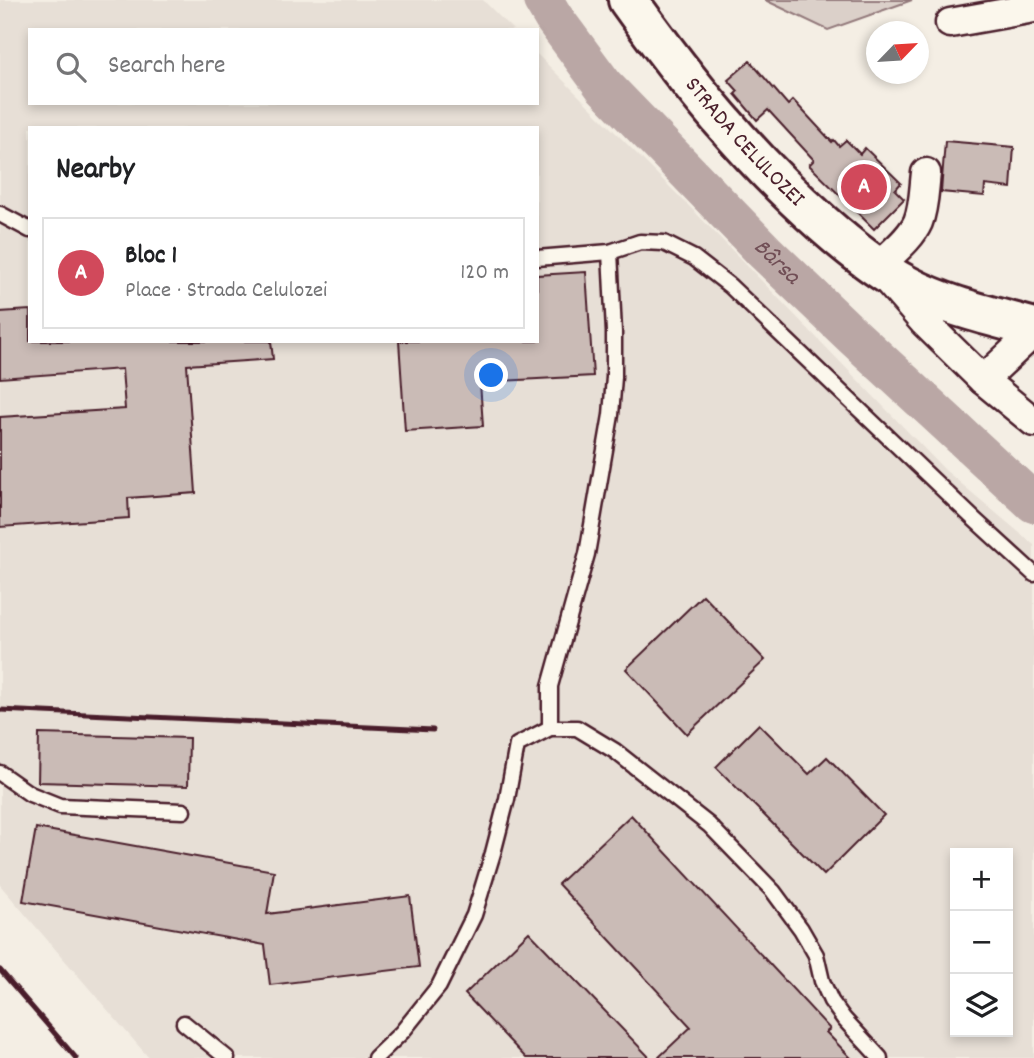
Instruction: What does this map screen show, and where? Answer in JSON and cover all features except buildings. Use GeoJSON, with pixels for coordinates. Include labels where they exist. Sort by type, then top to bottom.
{"type":"FeatureCollection","features":[{"type":"Feature","properties":{"kind":"street","name":"STRADA CELULOZEI"},"geometry":{"type":"LineString","coordinates":[[628,0],[669,57],[734,135],[792,197],[843,242],[877,268],[908,286],[943,302],[1034,330],[983,380]]}},
{"type":"Feature","properties":{"kind":"street"},"geometry":{"type":"LineString","coordinates":[[950,23],[1034,8]]}},
{"type":"Feature","properties":{"kind":"street"},"geometry":{"type":"LineString","coordinates":[[877,268],[917,223],[926,173]]}},
{"type":"Feature","properties":{"kind":"street","name":"STRADA CELULOZEI"},"geometry":{"type":"LineString","coordinates":[[877,268],[924,322],[983,380],[1034,422]]}},
{"type":"Feature","properties":{"kind":"lane"},"geometry":{"type":"LineString","coordinates":[[0,214],[28,229]]}},
{"type":"Feature","properties":{"kind":"lane"},"geometry":{"type":"LineString","coordinates":[[539,258],[610,252],[640,242],[664,243],[694,258],[739,295],[1034,574]]}},
{"type":"Feature","properties":{"kind":"lane"},"geometry":{"type":"LineString","coordinates":[[550,728],[550,687],[587,554],[611,415],[614,332],[610,252]]}},
{"type":"Feature","properties":{"kind":"lane"},"geometry":{"type":"LineString","coordinates":[[375,1058],[402,1032],[439,986],[474,915],[507,799],[517,745],[550,728],[577,728],[615,751],[709,825],[773,891],[801,929],[816,955],[822,981],[831,1001],[880,1058]]}},
{"type":"Feature","properties":{"kind":"lane"},"geometry":{"type":"LineString","coordinates":[[0,773],[30,794],[60,806],[183,811]]}},
{"type":"Feature","properties":{"kind":"lane"},"geometry":{"type":"LineString","coordinates":[[184,1023],[227,1058]]}},
{"type":"Feature","properties":{"kind":"shaded area"},"geometry":{"type":"Polygon","coordinates":[[[0,0],[483,0],[511,28],[28,28],[28,105],[539,105],[539,56],[693,210],[945,470],[1034,545],[1034,1058],[149,1058],[0,885],[0,0]]]}},
{"type":"Feature","properties":{"kind":"shaded area"},"geometry":{"type":"Polygon","coordinates":[[[765,0],[912,0],[828,30],[765,0]]]}},
{"type":"Feature","properties":{"kind":"waterway","name":"Bârsa"},"geometry":{"type":"LineString","coordinates":[[543,0],[604,86],[765,252],[1034,503]]}},
{"type":"Feature","properties":{"kind":"railway"},"geometry":{"type":"LineString","coordinates":[[0,710],[433,730]]}},
{"type":"Feature","properties":{"kind":"railway"},"geometry":{"type":"LineString","coordinates":[[0,970],[76,1058]]}},
{"type":"Feature","properties":{"kind":"place","name":"Bloc 1"},"geometry":{"type":"Point","coordinates":[864,187]}}]}
